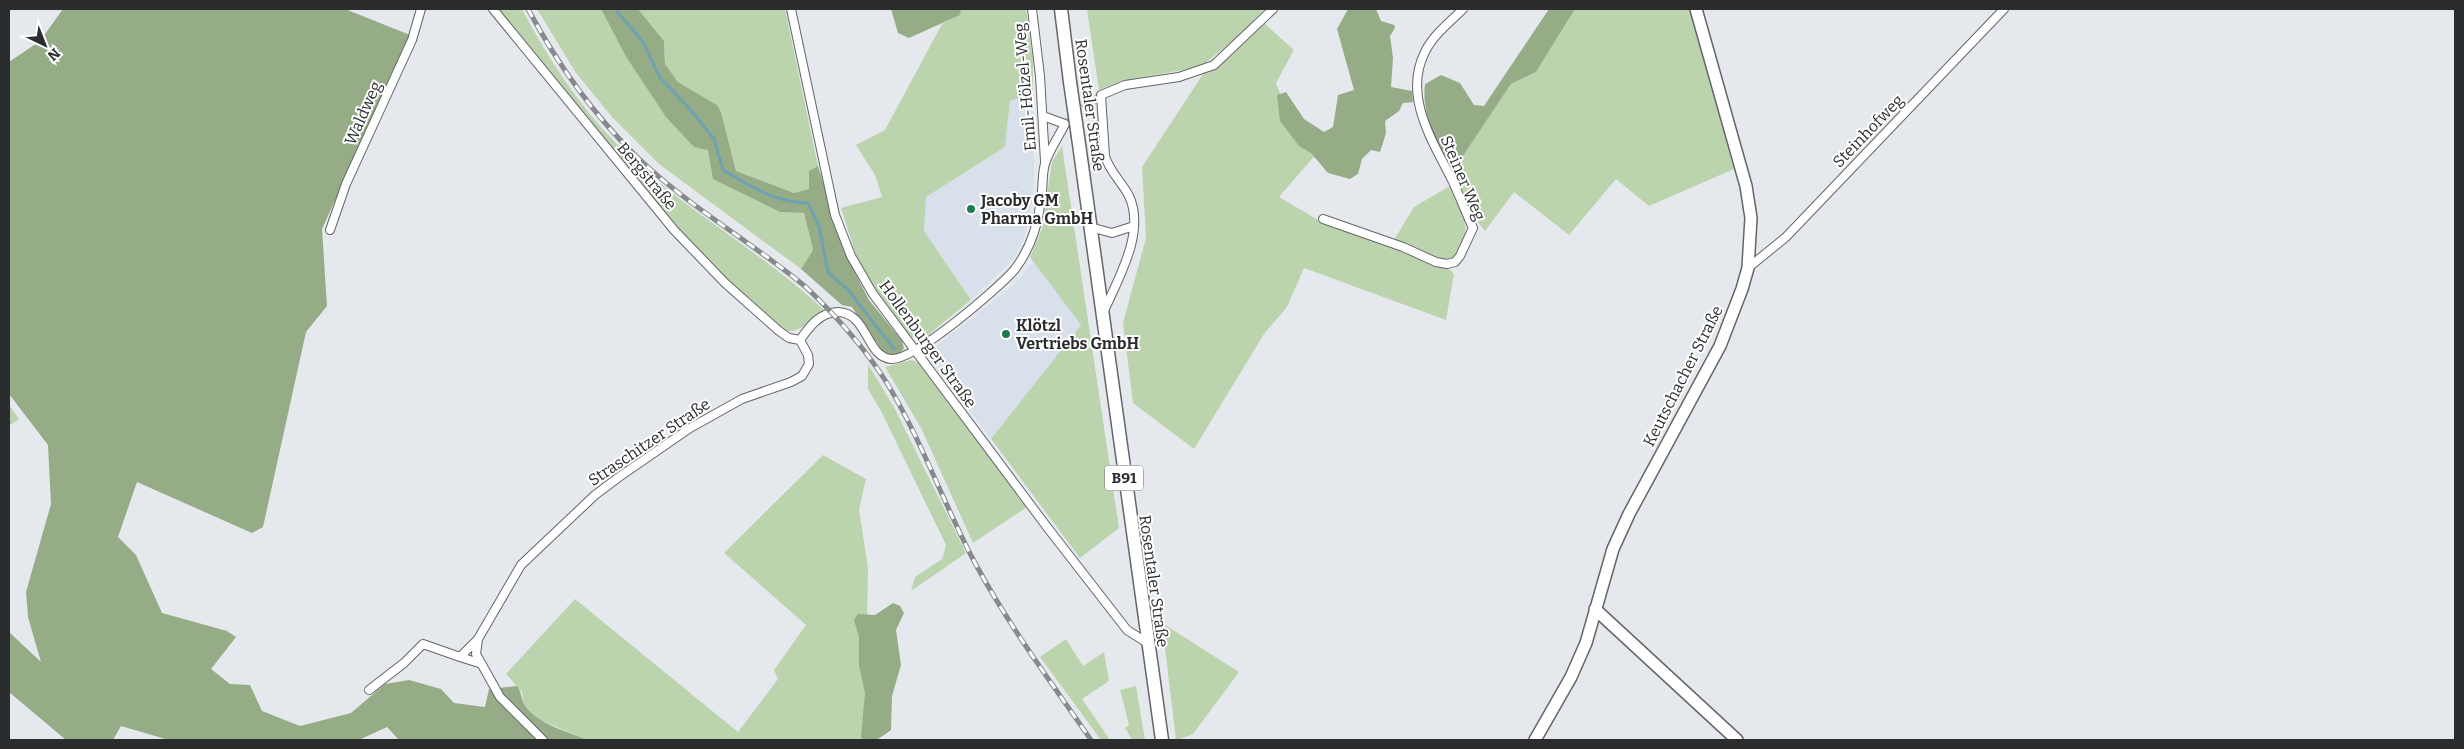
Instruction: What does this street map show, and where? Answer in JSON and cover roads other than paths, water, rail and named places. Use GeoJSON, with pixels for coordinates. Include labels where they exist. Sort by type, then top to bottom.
{"type":"FeatureCollection","features":[{"type":"Feature","properties":{"kind":"main road","name":"Rosentaler Straße"},"geometry":{"type":"LineString","coordinates":[[1060,9],[1146,642],[1162,740]]}},
{"type":"Feature","properties":{"kind":"main road","name":"Keutschacher Straße"},"geometry":{"type":"LineString","coordinates":[[1535,740],[1571,677],[1586,643],[1613,549],[1720,346],[1739,298],[1748,268],[1751,218],[1746,186],[1696,9]]}},
{"type":"Feature","properties":{"kind":"main road"},"geometry":{"type":"LineString","coordinates":[[1595,609],[1737,740]]}},
{"type":"Feature","properties":{"kind":"street","name":"Waldweg"},"geometry":{"type":"LineString","coordinates":[[330,230],[346,184],[412,40],[421,9]]}},
{"type":"Feature","properties":{"kind":"street","name":"Bergstraße"},"geometry":{"type":"LineString","coordinates":[[493,9],[674,230],[725,283],[778,331],[790,338],[800,340]]}},
{"type":"Feature","properties":{"kind":"street","name":"Hollenburger Straße"},"geometry":{"type":"LineString","coordinates":[[792,9],[835,215],[852,256],[873,294],[917,350],[1047,527],[1127,630],[1146,642]]}},
{"type":"Feature","properties":{"kind":"street","name":"Emil-Hölzel-Weg"},"geometry":{"type":"LineString","coordinates":[[917,350],[976,306],[1002,283],[1020,262],[1033,240],[1040,218],[1045,162],[1043,116],[1032,9]]}},
{"type":"Feature","properties":{"kind":"street"},"geometry":{"type":"LineString","coordinates":[[1102,315],[1131,243],[1134,226],[1130,200],[1105,156],[1101,96],[1125,85],[1179,77],[1214,65],[1273,9]]}},
{"type":"Feature","properties":{"kind":"street","name":"Steiner Weg"},"geometry":{"type":"LineString","coordinates":[[1323,219],[1436,262],[1447,264],[1455,262],[1460,256],[1472,228],[1423,122],[1418,84],[1421,60],[1432,40],[1463,9]]}},
{"type":"Feature","properties":{"kind":"street","name":"Steinhofweg"},"geometry":{"type":"LineString","coordinates":[[1748,268],[1786,237],[2004,9]]}},
{"type":"Feature","properties":{"kind":"street","name":"Emil-Hölzel-Weg"},"geometry":{"type":"LineString","coordinates":[[1043,116],[1065,124],[1045,162]]}},
{"type":"Feature","properties":{"kind":"street"},"geometry":{"type":"LineString","coordinates":[[1090,227],[1112,233],[1134,226]]}},
{"type":"Feature","properties":{"kind":"street"},"geometry":{"type":"LineString","coordinates":[[800,340],[811,325],[820,317],[835,312],[847,313],[856,318],[878,353],[884,358],[898,359],[917,350]]}},
{"type":"Feature","properties":{"kind":"street","name":"Straschitzer Straße"},"geometry":{"type":"LineString","coordinates":[[478,639],[522,565],[595,495],[690,428],[742,399],[791,382],[802,376],[809,364],[808,356],[800,340]]}},
{"type":"Feature","properties":{"kind":"street"},"geometry":{"type":"LineString","coordinates":[[460,657],[478,639]]}},
{"type":"Feature","properties":{"kind":"street"},"geometry":{"type":"LineString","coordinates":[[478,639],[476,654],[478,663],[500,697],[542,740]]}},
{"type":"Feature","properties":{"kind":"street"},"geometry":{"type":"LineString","coordinates":[[369,690],[404,664],[423,644],[478,663]]}},
{"type":"Feature","properties":{"kind":"waterway"},"geometry":{"type":"LineString","coordinates":[[615,9],[643,42],[660,78],[691,110],[714,139],[723,170],[774,197],[808,203],[819,226],[828,272],[849,291],[894,349]]}},
{"type":"Feature","properties":{"kind":"tunnel"},"geometry":{"type":"LineString","coordinates":[[1065,124],[1101,95]]}},
{"type":"Feature","properties":{"kind":"railway"},"geometry":{"type":"LineString","coordinates":[[528,9],[563,68],[589,104],[619,139],[676,191],[807,288],[839,320],[868,355],[885,380],[910,425],[963,540],[988,586],[1031,653],[1091,740]]}},
{"type":"Feature","properties":{"kind":"place","name":"Jacoby GM Pharma GmbH"},"geometry":{"type":"Point","coordinates":[971,209]}},
{"type":"Feature","properties":{"kind":"place","name":"Klötzl Vertriebs GmbH"},"geometry":{"type":"Point","coordinates":[1006,334]}}]}
